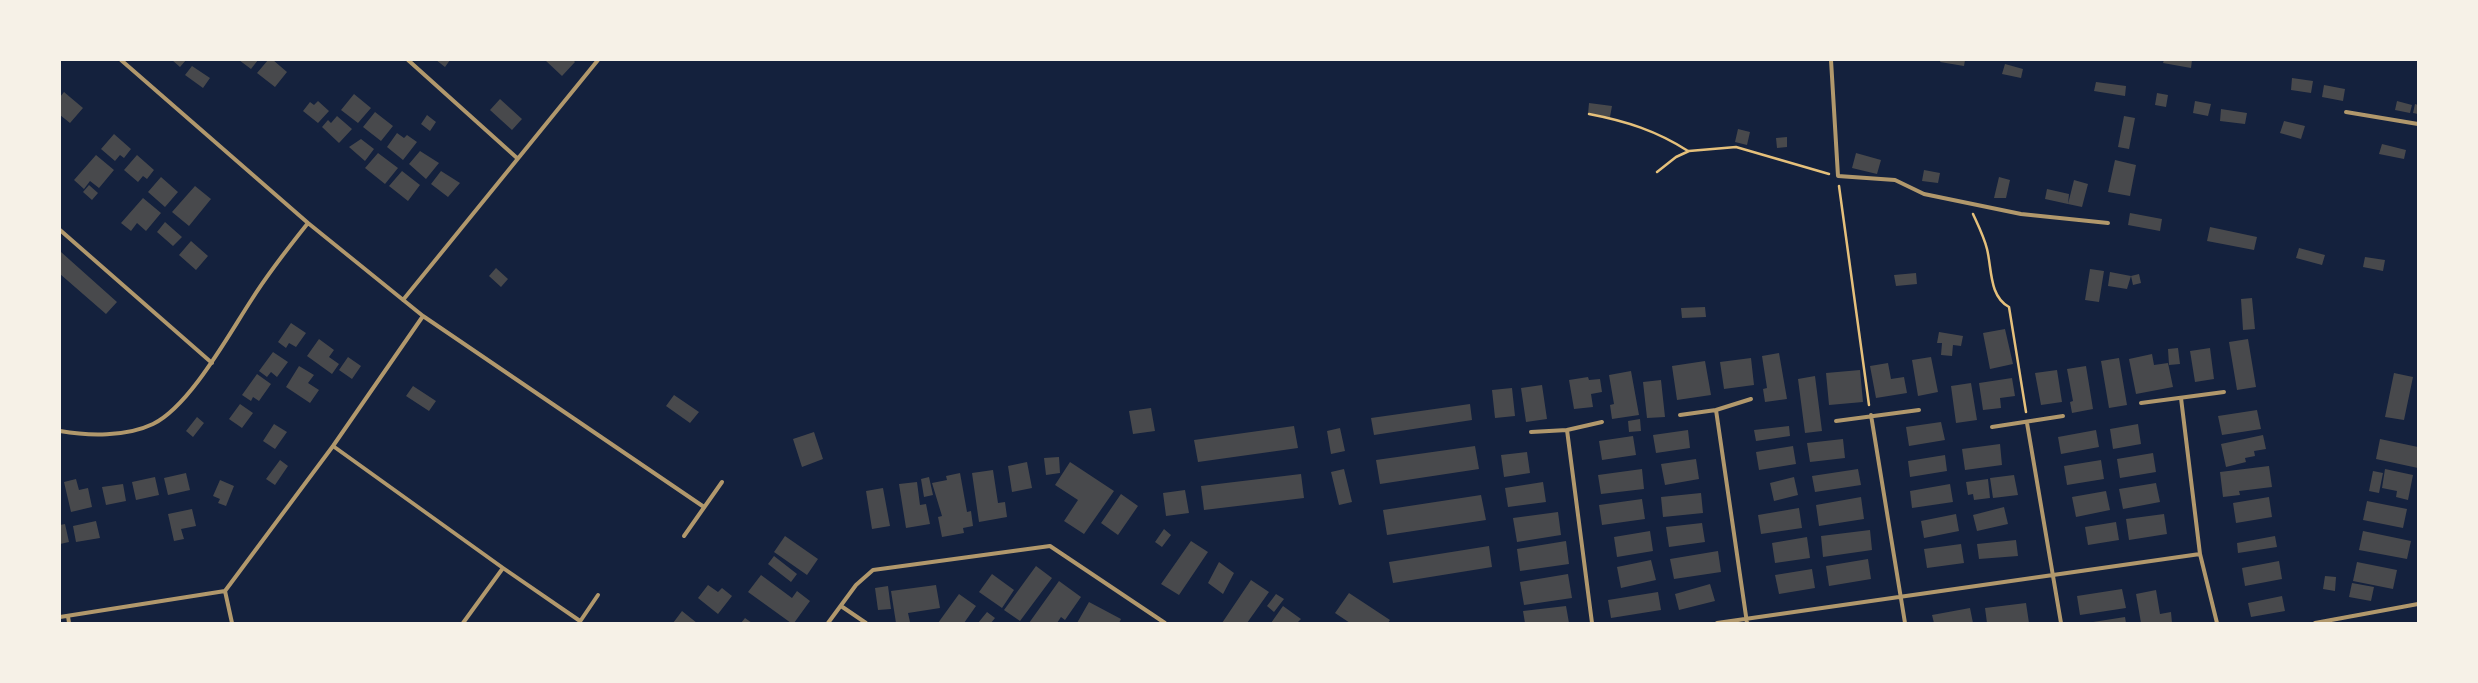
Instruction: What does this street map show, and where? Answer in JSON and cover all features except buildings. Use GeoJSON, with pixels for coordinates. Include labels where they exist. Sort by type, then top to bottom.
{"type":"FeatureCollection","features":[{"type":"Feature","properties":{"kind":"street"},"geometry":{"type":"LineString","coordinates":[[120,60],[308,223],[423,316],[704,507]]}},
{"type":"Feature","properties":{"kind":"street"},"geometry":{"type":"LineString","coordinates":[[408,60],[517,158]]}},
{"type":"Feature","properties":{"kind":"street"},"geometry":{"type":"LineString","coordinates":[[403,300],[598,60]]}},
{"type":"Feature","properties":{"kind":"street"},"geometry":{"type":"LineString","coordinates":[[1830,60],[1838,176],[1895,180],[1924,194],[2021,214],[2108,223]]}},
{"type":"Feature","properties":{"kind":"street"},"geometry":{"type":"LineString","coordinates":[[2346,112],[2418,124]]}},
{"type":"Feature","properties":{"kind":"street"},"geometry":{"type":"LineString","coordinates":[[60,431],[103,434],[128,431],[152,424],[170,412],[212,363],[270,272],[308,223]]}},
{"type":"Feature","properties":{"kind":"street"},"geometry":{"type":"LineString","coordinates":[[60,230],[212,363]]}},
{"type":"Feature","properties":{"kind":"street"},"geometry":{"type":"LineString","coordinates":[[60,617],[226,591],[333,446],[423,316]]}},
{"type":"Feature","properties":{"kind":"street"},"geometry":{"type":"LineString","coordinates":[[2141,403],[2224,392]]}},
{"type":"Feature","properties":{"kind":"street"},"geometry":{"type":"LineString","coordinates":[[2181,398],[2200,554],[2217,623]]}},
{"type":"Feature","properties":{"kind":"street"},"geometry":{"type":"LineString","coordinates":[[1680,415],[1716,410],[1751,399]]}},
{"type":"Feature","properties":{"kind":"street"},"geometry":{"type":"LineString","coordinates":[[1716,410],[1747,621]]}},
{"type":"Feature","properties":{"kind":"street"},"geometry":{"type":"LineString","coordinates":[[1836,421],[1918,410]]}},
{"type":"Feature","properties":{"kind":"street"},"geometry":{"type":"LineString","coordinates":[[1871,416],[1904,623]]}},
{"type":"Feature","properties":{"kind":"street"},"geometry":{"type":"LineString","coordinates":[[1992,427],[2027,423],[2063,416]]}},
{"type":"Feature","properties":{"kind":"street"},"geometry":{"type":"LineString","coordinates":[[1531,432],[1566,430],[1602,422]]}},
{"type":"Feature","properties":{"kind":"street"},"geometry":{"type":"LineString","coordinates":[[2027,423],[2061,623]]}},
{"type":"Feature","properties":{"kind":"street"},"geometry":{"type":"LineString","coordinates":[[1566,430],[1592,623]]}},
{"type":"Feature","properties":{"kind":"street"},"geometry":{"type":"LineString","coordinates":[[333,446],[579,622],[598,595]]}},
{"type":"Feature","properties":{"kind":"street"},"geometry":{"type":"LineString","coordinates":[[684,536],[722,482]]}},
{"type":"Feature","properties":{"kind":"street"},"geometry":{"type":"LineString","coordinates":[[828,623],[856,586],[873,570],[1050,546],[1165,623]]}},
{"type":"Feature","properties":{"kind":"street"},"geometry":{"type":"LineString","coordinates":[[1717,623],[1747,621],[1900,597],[2200,554]]}},
{"type":"Feature","properties":{"kind":"street"},"geometry":{"type":"LineString","coordinates":[[463,623],[502,568]]}},
{"type":"Feature","properties":{"kind":"street"},"geometry":{"type":"LineString","coordinates":[[226,591],[232,623]]}},
{"type":"Feature","properties":{"kind":"street"},"geometry":{"type":"LineString","coordinates":[[2316,623],[2418,604]]}},
{"type":"Feature","properties":{"kind":"street"},"geometry":{"type":"LineString","coordinates":[[841,606],[866,623]]}},
{"type":"Feature","properties":{"kind":"street"},"geometry":{"type":"LineString","coordinates":[[68,616],[69,623]]}},
{"type":"Feature","properties":{"kind":"path"},"geometry":{"type":"LineString","coordinates":[[1589,114],[1638,125],[1672,140],[1689,152]]}},
{"type":"Feature","properties":{"kind":"path"},"geometry":{"type":"LineString","coordinates":[[1657,172],[1676,157],[1689,152],[1736,147],[1811,170],[1838,176],[1871,416]]}},
{"type":"Feature","properties":{"kind":"path"},"geometry":{"type":"LineString","coordinates":[[1960,201],[1972,211],[1987,248],[1994,288],[2001,303],[2009,307],[2027,423]]}}]}
